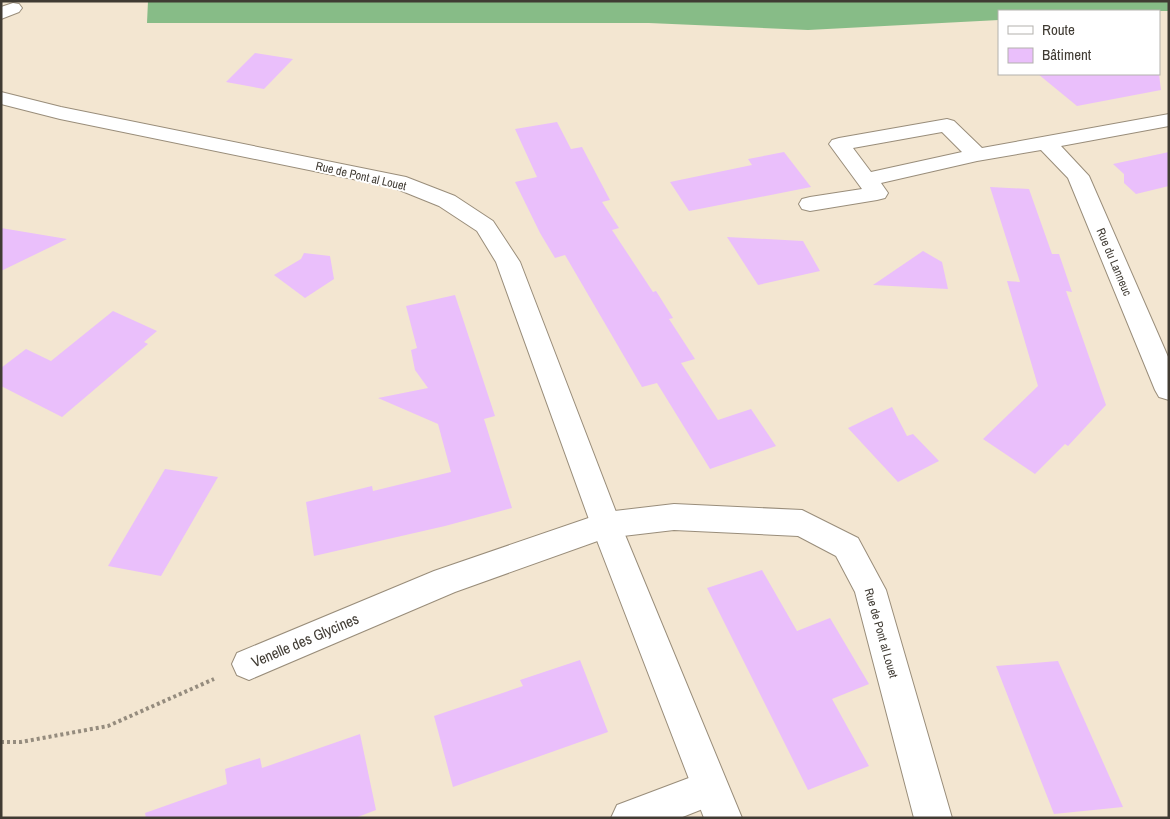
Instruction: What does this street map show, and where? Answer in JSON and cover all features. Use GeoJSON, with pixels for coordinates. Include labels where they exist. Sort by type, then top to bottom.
{"type":"FeatureCollection","features":[{"type":"Feature","properties":{"kind":"street","name":"Rue de Pont al Louet"},"geometry":{"type":"LineString","coordinates":[[1,98],[60,113],[398,182],[447,201],[485,226],[508,262],[606,525],[716,803]]}},
{"type":"Feature","properties":{"kind":"street"},"geometry":{"type":"LineString","coordinates":[[866,180],[977,156],[1169,120]]}},
{"type":"Feature","properties":{"kind":"street"},"geometry":{"type":"LineString","coordinates":[[810,204],[878,193],[839,144],[947,125],[977,156]]}},
{"type":"Feature","properties":{"kind":"street","name":"Rue du Lanneuc"},"geometry":{"type":"LineString","coordinates":[[1046,143],[1078,176],[1169,390]]}},
{"type":"Feature","properties":{"kind":"street","name":"Rue de Pont al Louet"},"geometry":{"type":"LineString","coordinates":[[606,525],[674,517],[802,523],[848,547],[870,590],[933,818]]}},
{"type":"Feature","properties":{"kind":"street","name":"Venelle des Glycines"},"geometry":{"type":"LineString","coordinates":[[249,664],[445,581],[606,525]]}},
{"type":"Feature","properties":{"kind":"street"},"geometry":{"type":"LineString","coordinates":[[630,818],[716,803]]}},
{"type":"Feature","properties":{"kind":"path","name":"Venelle des Glycines"},"geometry":{"type":"LineString","coordinates":[[1,742],[21,742],[108,726],[249,664]]}},
{"type":"Feature","properties":{"kind":"green space"},"geometry":{"type":"Polygon","coordinates":[[[148,1],[1169,1],[1169,11],[998,10],[998,20],[808,30],[649,23],[147,23],[148,1]]]}},
{"type":"Feature","properties":{"kind":"building"},"geometry":{"type":"Polygon","coordinates":[[[255,53],[293,59],[264,89],[226,82],[255,53]]]}},
{"type":"Feature","properties":{"kind":"building"},"geometry":{"type":"Polygon","coordinates":[[[1039,75],[1159,75],[1161,90],[1077,106],[1039,75]]]}},
{"type":"Feature","properties":{"kind":"building"},"geometry":{"type":"Polygon","coordinates":[[[557,122],[571,149],[582,147],[610,200],[602,202],[619,228],[612,230],[653,292],[656,291],[673,318],[669,319],[695,359],[681,363],[718,420],[751,409],[776,446],[710,469],[657,383],[642,387],[565,255],[555,258],[540,233],[515,182],[537,177],[515,129],[557,122]]]}},
{"type":"Feature","properties":{"kind":"building"},"geometry":{"type":"Polygon","coordinates":[[[784,152],[811,187],[689,211],[670,182],[752,165],[748,159],[784,152]]]}},
{"type":"Feature","properties":{"kind":"building"},"geometry":{"type":"Polygon","coordinates":[[[1169,152],[1169,186],[1136,194],[1124,183],[1124,174],[1113,164],[1169,152]]]}},
{"type":"Feature","properties":{"kind":"building"},"geometry":{"type":"Polygon","coordinates":[[[990,187],[1029,189],[1052,254],[1059,254],[1072,292],[1066,291],[1106,405],[1068,446],[1065,444],[1035,474],[983,439],[1038,386],[1007,281],[1020,282],[990,187]]]}},
{"type":"Feature","properties":{"kind":"building"},"geometry":{"type":"Polygon","coordinates":[[[1,228],[67,239],[1,271],[1,228]]]}},
{"type":"Feature","properties":{"kind":"building"},"geometry":{"type":"Polygon","coordinates":[[[727,237],[803,241],[820,271],[758,285],[727,237]]]}},
{"type":"Feature","properties":{"kind":"building"},"geometry":{"type":"Polygon","coordinates":[[[923,251],[942,262],[948,289],[873,285],[923,251]]]}},
{"type":"Feature","properties":{"kind":"building"},"geometry":{"type":"Polygon","coordinates":[[[304,253],[330,256],[334,279],[305,298],[274,275],[301,259],[304,253]]]}},
{"type":"Feature","properties":{"kind":"building"},"geometry":{"type":"Polygon","coordinates":[[[455,295],[495,416],[484,419],[512,508],[445,526],[314,556],[306,502],[372,486],[373,491],[451,472],[438,424],[378,398],[428,388],[415,370],[411,350],[417,348],[406,306],[455,295]]]}},
{"type":"Feature","properties":{"kind":"building"},"geometry":{"type":"Polygon","coordinates":[[[113,311],[157,331],[144,342],[148,344],[62,417],[1,386],[1,368],[26,349],[51,361],[113,311]]]}},
{"type":"Feature","properties":{"kind":"building"},"geometry":{"type":"Polygon","coordinates":[[[892,407],[907,436],[913,434],[939,461],[898,482],[848,428],[892,407]]]}},
{"type":"Feature","properties":{"kind":"building"},"geometry":{"type":"Polygon","coordinates":[[[165,469],[218,477],[161,576],[108,566],[165,469]]]}},
{"type":"Feature","properties":{"kind":"building"},"geometry":{"type":"Polygon","coordinates":[[[762,570],[797,631],[830,618],[869,684],[832,699],[869,766],[808,790],[707,588],[762,570]]]}},
{"type":"Feature","properties":{"kind":"building"},"geometry":{"type":"Polygon","coordinates":[[[580,660],[608,732],[453,787],[434,716],[523,686],[520,680],[580,660]]]}},
{"type":"Feature","properties":{"kind":"building"},"geometry":{"type":"Polygon","coordinates":[[[1058,661],[1123,807],[1054,814],[996,666],[1058,661]]]}},
{"type":"Feature","properties":{"kind":"building"},"geometry":{"type":"Polygon","coordinates":[[[360,734],[376,810],[355,818],[146,818],[145,813],[227,784],[225,769],[260,758],[262,768],[360,734]]]}}]}
